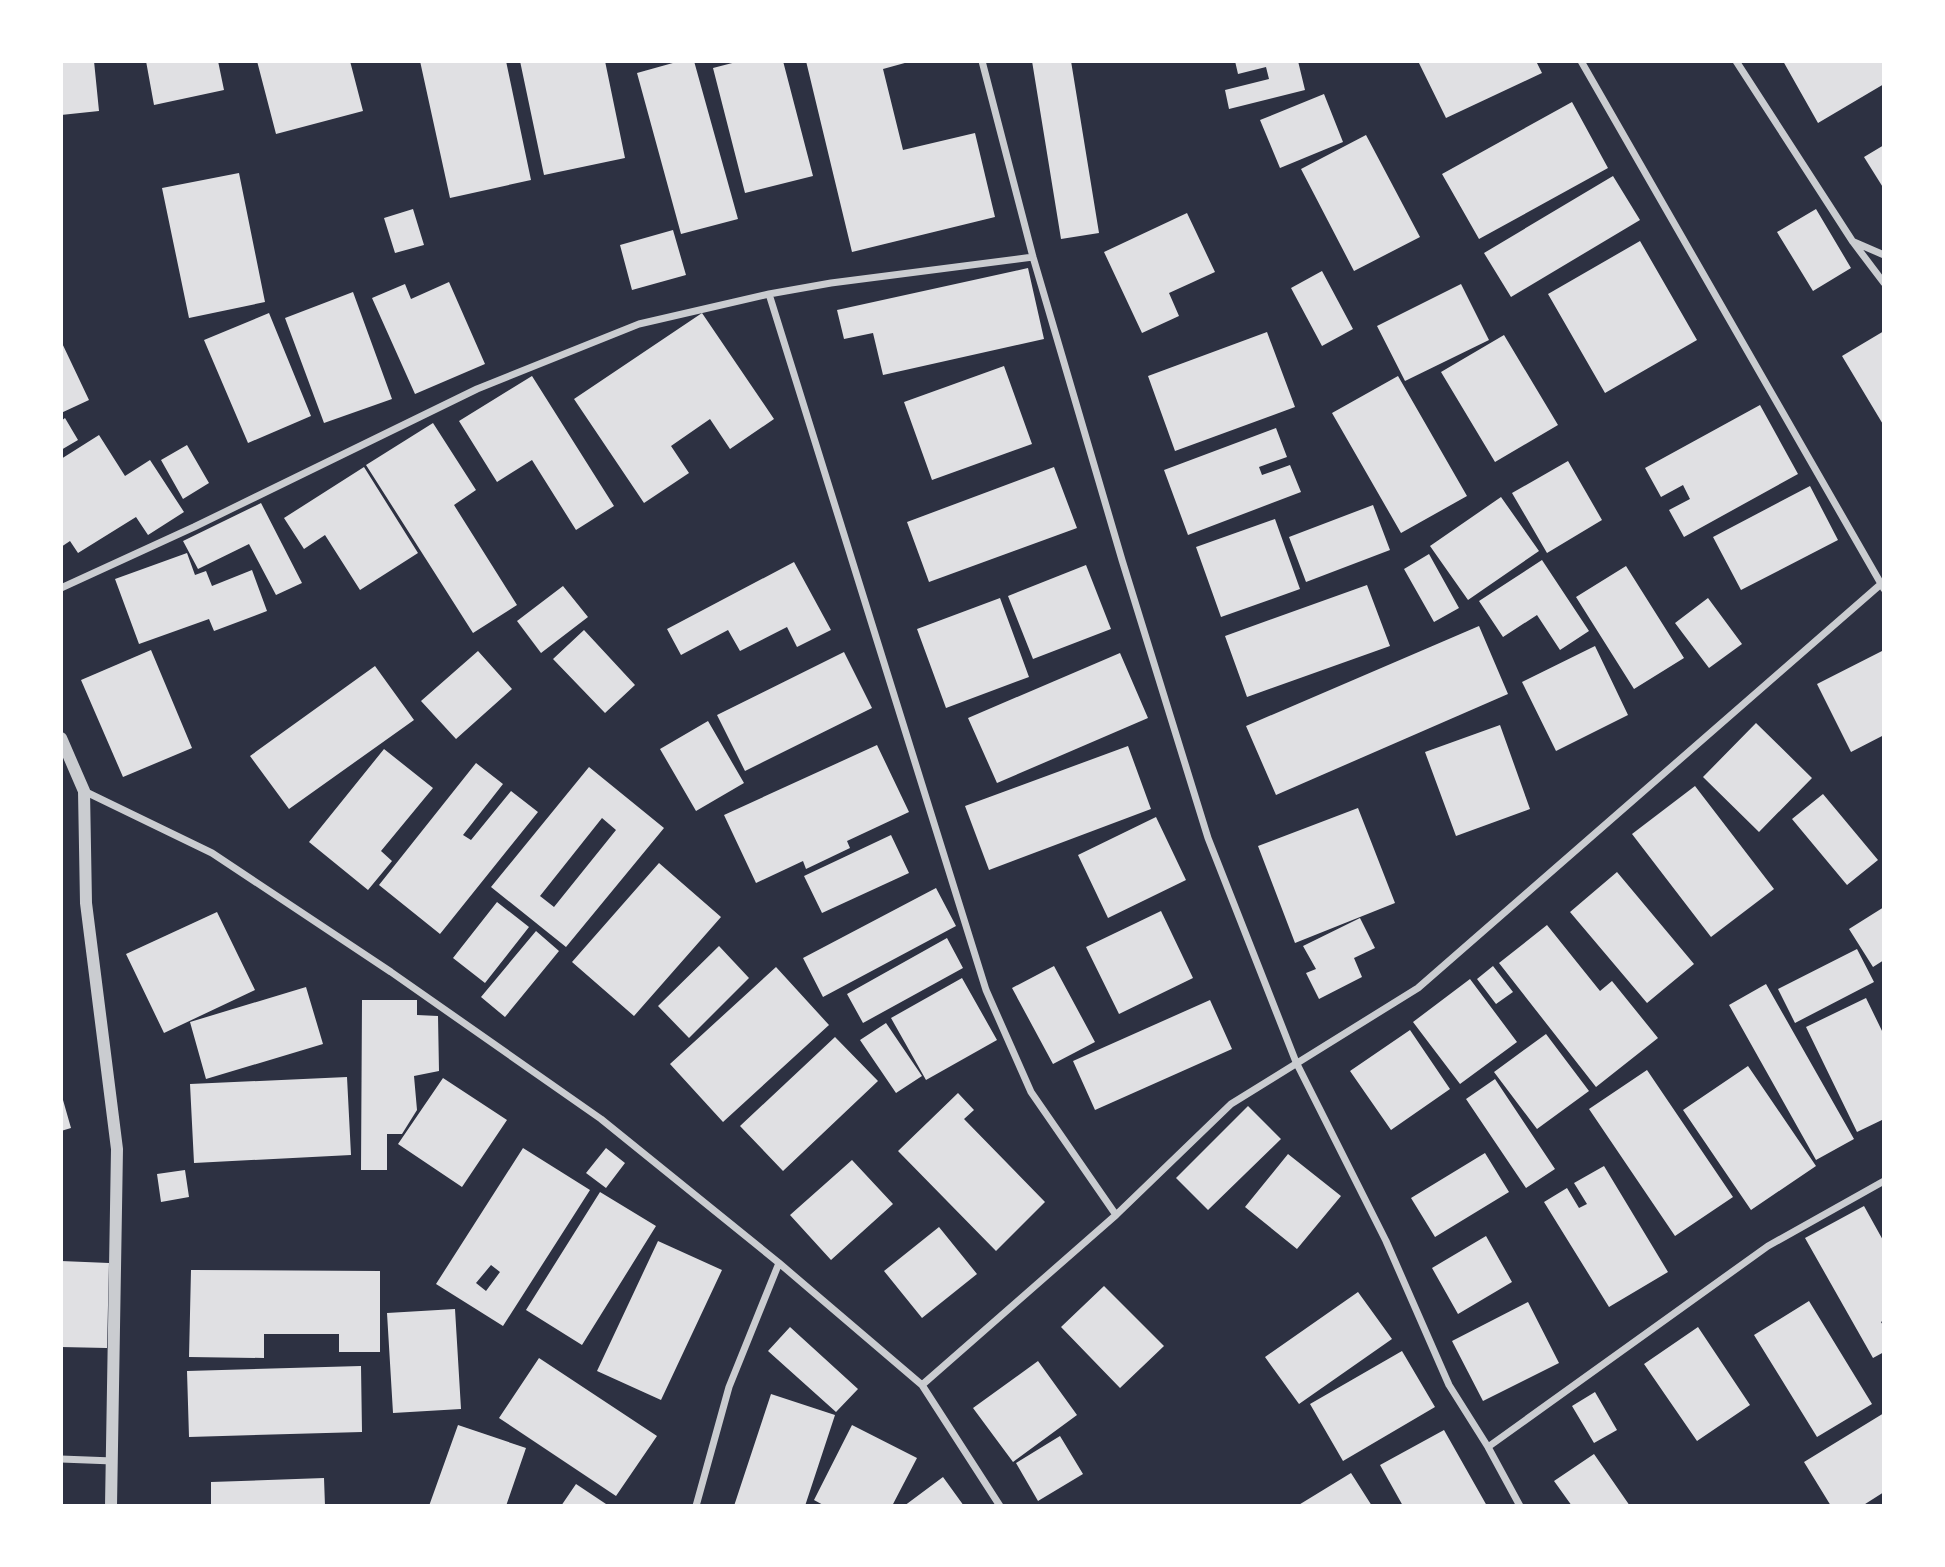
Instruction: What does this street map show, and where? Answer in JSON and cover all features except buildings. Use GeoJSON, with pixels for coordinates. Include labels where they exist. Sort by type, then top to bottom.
{"type":"FeatureCollection","features":[{"type":"Feature","properties":{"kind":"street"},"geometry":{"type":"LineString","coordinates":[[982,61],[1033,257],[1122,560],[1208,838],[1296,1062],[1386,1241],[1449,1385],[1488,1447],[1520,1506]]}},
{"type":"Feature","properties":{"kind":"street"},"geometry":{"type":"LineString","coordinates":[[922,1385],[1116,1215],[1231,1104],[1418,988],[1882,586],[1581,61]]}},
{"type":"Feature","properties":{"kind":"street"},"geometry":{"type":"LineString","coordinates":[[1736,61],[1853,242],[1884,283]]}},
{"type":"Feature","properties":{"kind":"street"},"geometry":{"type":"LineString","coordinates":[[1853,242],[1884,255]]}},
{"type":"Feature","properties":{"kind":"street"},"geometry":{"type":"LineString","coordinates":[[61,588],[194,527],[477,389],[639,324],[769,294],[831,283],[1033,257]]}},
{"type":"Feature","properties":{"kind":"street"},"geometry":{"type":"LineString","coordinates":[[769,294],[986,990],[1031,1092],[1116,1215]]}},
{"type":"Feature","properties":{"kind":"street"},"geometry":{"type":"LineString","coordinates":[[61,738],[84,790],[86,903],[117,1149],[111,1506]]}},
{"type":"Feature","properties":{"kind":"street"},"geometry":{"type":"LineString","coordinates":[[84,790],[212,853],[391,972],[601,1119],[779,1263],[922,1385],[1000,1506]]}},
{"type":"Feature","properties":{"kind":"street"},"geometry":{"type":"LineString","coordinates":[[1488,1447],[1768,1246],[1884,1181]]}},
{"type":"Feature","properties":{"kind":"street"},"geometry":{"type":"LineString","coordinates":[[696,1506],[729,1387],[779,1263]]}},
{"type":"Feature","properties":{"kind":"street"},"geometry":{"type":"LineString","coordinates":[[61,1459],[113,1461]]}}]}
